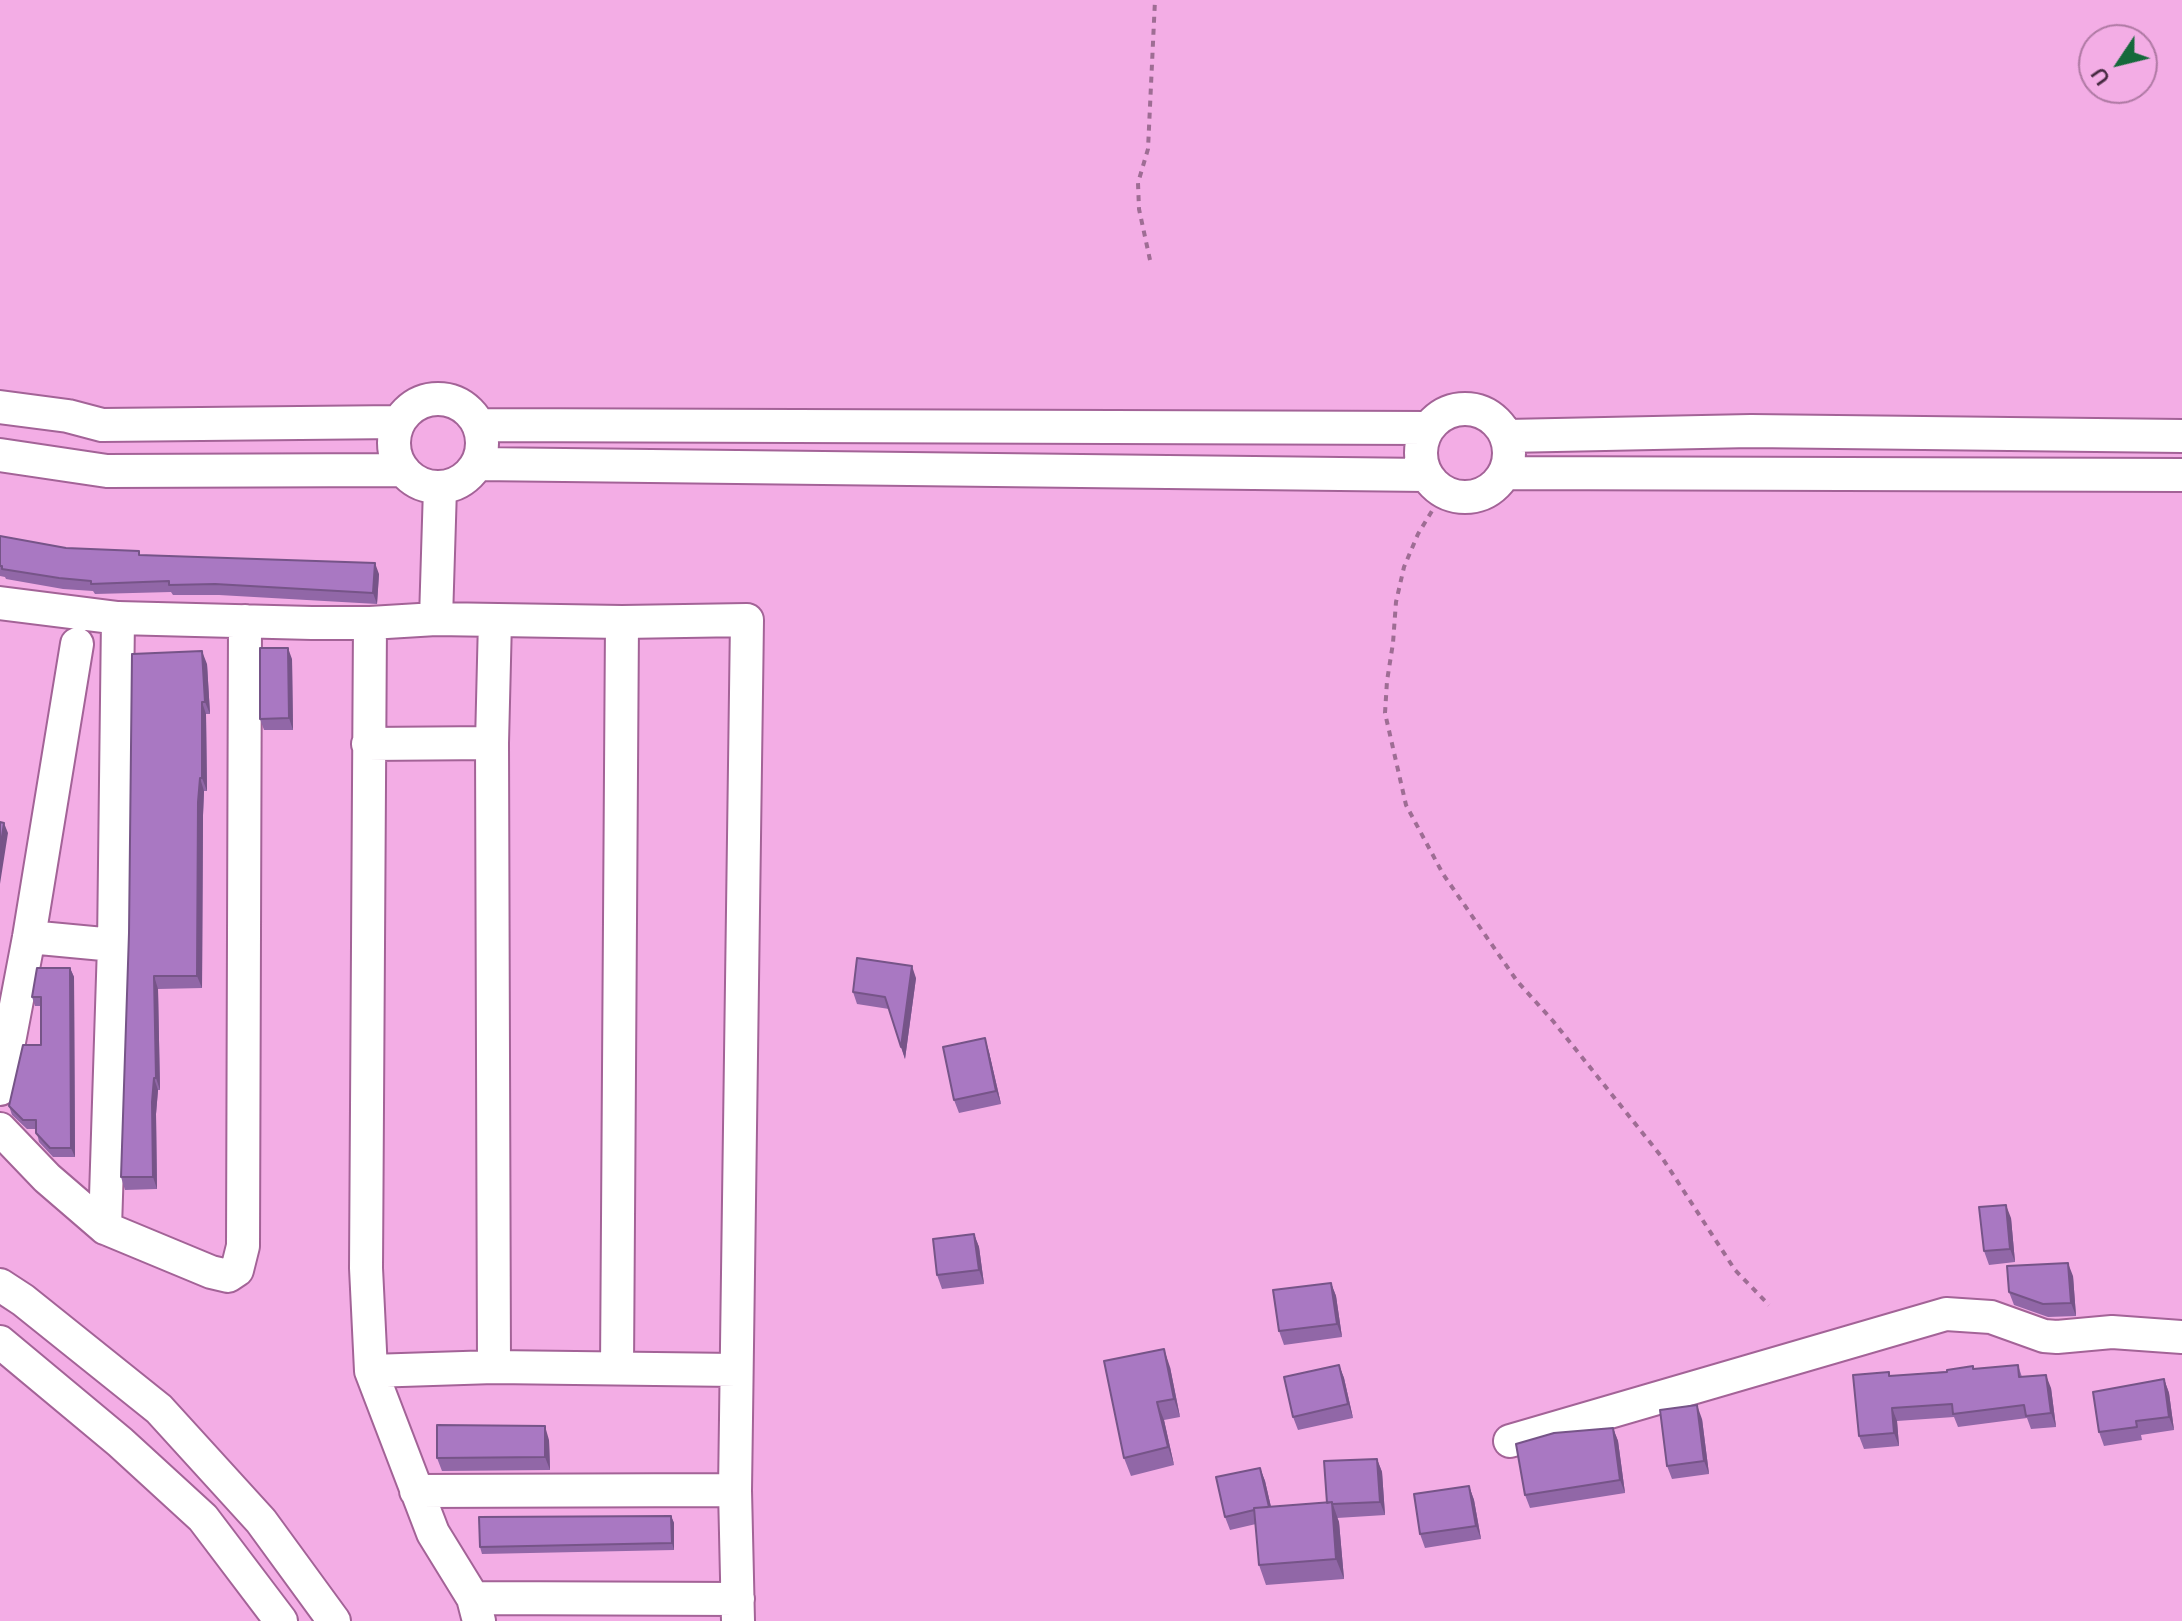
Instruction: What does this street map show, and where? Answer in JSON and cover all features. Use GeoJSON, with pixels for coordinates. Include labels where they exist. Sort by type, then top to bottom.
{"type":"FeatureCollection","features":[{"type":"Feature","properties":{"kind":"street"},"geometry":{"type":"LineString","coordinates":[[440,398],[464,406],[479,425],[483,445],[478,464],[455,485],[440,488],[419,483],[403,470],[394,447],[399,422],[416,404],[440,398]]}},
{"type":"Feature","properties":{"kind":"street"},"geometry":{"type":"LineString","coordinates":[[0,407],[68,416],[102,425],[399,422]]}},
{"type":"Feature","properties":{"kind":"street"},"geometry":{"type":"LineString","coordinates":[[478,464],[1435,483],[1467,498],[1490,491],[1506,473],[1510,454],[1507,436],[1492,417],[1469,408],[1446,412],[1428,428],[1420,451],[1435,483]]}},
{"type":"Feature","properties":{"kind":"street"},"geometry":{"type":"LineString","coordinates":[[479,425],[1428,428]]}},
{"type":"Feature","properties":{"kind":"street"},"geometry":{"type":"LineString","coordinates":[[1507,436],[1751,431],[2182,436]]}},
{"type":"Feature","properties":{"kind":"street"},"geometry":{"type":"LineString","coordinates":[[0,455],[107,471],[403,470]]}},
{"type":"Feature","properties":{"kind":"street"},"geometry":{"type":"LineString","coordinates":[[1506,473],[2182,475]]}},
{"type":"Feature","properties":{"kind":"street"},"geometry":{"type":"LineString","coordinates":[[436,619],[440,488]]}},
{"type":"Feature","properties":{"kind":"street"},"geometry":{"type":"LineString","coordinates":[[0,603],[118,618],[245,621],[747,620],[736,1370],[738,1610],[476,1610],[433,1533],[371,1371],[366,1268],[370,623]]}},
{"type":"Feature","properties":{"kind":"street"},"geometry":{"type":"LineString","coordinates":[[105,1228],[114,945],[118,618]]}},
{"type":"Feature","properties":{"kind":"street"},"geometry":{"type":"LineString","coordinates":[[494,1367],[492,743],[495,620]]}},
{"type":"Feature","properties":{"kind":"street"},"geometry":{"type":"LineString","coordinates":[[0,1129],[47,1178],[105,1228],[211,1272],[228,1276],[237,1270],[243,1246],[245,621]]}},
{"type":"Feature","properties":{"kind":"street"},"geometry":{"type":"LineString","coordinates":[[617,1367],[622,622]]}},
{"type":"Feature","properties":{"kind":"street"},"geometry":{"type":"LineString","coordinates":[[0,1089],[29,937],[77,644]]}},
{"type":"Feature","properties":{"kind":"street"},"geometry":{"type":"LineString","coordinates":[[368,744],[492,743]]}},
{"type":"Feature","properties":{"kind":"street"},"geometry":{"type":"LineString","coordinates":[[29,937],[114,945]]}},
{"type":"Feature","properties":{"kind":"street"},"geometry":{"type":"LineString","coordinates":[[0,1324],[12,1293],[159,1409],[261,1521],[334,1621]]}},
{"type":"Feature","properties":{"kind":"street"},"geometry":{"type":"LineString","coordinates":[[1510,1441],[1946,1314],[1991,1317],[2044,1336],[2112,1332],[2182,1337]]}},
{"type":"Feature","properties":{"kind":"street"},"geometry":{"type":"LineString","coordinates":[[0,1342],[120,1442],[203,1518],[281,1621]]}},
{"type":"Feature","properties":{"kind":"street"},"geometry":{"type":"LineString","coordinates":[[371,1371],[494,1367],[736,1370]]}},
{"type":"Feature","properties":{"kind":"street"},"geometry":{"type":"LineString","coordinates":[[416,1491],[735,1490]]}},
{"type":"Feature","properties":{"kind":"path"},"geometry":{"type":"LineString","coordinates":[[1150,260],[1139,209],[1138,183],[1148,149],[1155,0]]}},
{"type":"Feature","properties":{"kind":"path"},"geometry":{"type":"LineString","coordinates":[[1435,483],[1408,556],[1396,602],[1385,713],[1406,805],[1443,874],[1517,981],[1582,1056],[1661,1156],[1735,1270],[1769,1305]]}},
{"type":"Feature","properties":{"kind":"building"},"geometry":{"type":"Polygon","coordinates":[[[0,536],[66,548],[139,551],[139,555],[375,563],[373,593],[215,584],[169,585],[169,581],[91,584],[91,581],[2,569],[0,536]]]}},
{"type":"Feature","properties":{"kind":"building"},"geometry":{"type":"Polygon","coordinates":[[[260,648],[288,648],[289,718],[260,719],[260,648]]]}},
{"type":"Feature","properties":{"kind":"building"},"geometry":{"type":"Polygon","coordinates":[[[202,651],[205,702],[202,702],[202,778],[198,802],[197,976],[154,976],[156,1078],[152,1102],[153,1177],[121,1177],[129,933],[132,654],[202,651]]]}},
{"type":"Feature","properties":{"kind":"building"},"geometry":{"type":"Polygon","coordinates":[[[0,822],[4,823],[0,850],[0,822]]]}},
{"type":"Feature","properties":{"kind":"building"},"geometry":{"type":"Polygon","coordinates":[[[857,958],[912,966],[901,1047],[885,997],[853,992],[857,958]]]}},
{"type":"Feature","properties":{"kind":"building"},"geometry":{"type":"Polygon","coordinates":[[[37,968],[70,968],[71,1148],[50,1148],[36,1133],[36,1120],[23,1120],[9,1106],[23,1045],[41,1045],[41,997],[32,997],[37,968]]]}},
{"type":"Feature","properties":{"kind":"building"},"geometry":{"type":"Polygon","coordinates":[[[985,1038],[996,1091],[954,1100],[943,1047],[985,1038]]]}},
{"type":"Feature","properties":{"kind":"building"},"geometry":{"type":"Polygon","coordinates":[[[2006,1205],[2010,1249],[1984,1251],[1979,1207],[2006,1205]]]}},
{"type":"Feature","properties":{"kind":"building"},"geometry":{"type":"Polygon","coordinates":[[[974,1234],[979,1270],[937,1275],[933,1239],[974,1234]]]}},
{"type":"Feature","properties":{"kind":"building"},"geometry":{"type":"Polygon","coordinates":[[[2068,1263],[2071,1303],[2043,1304],[2009,1292],[2007,1266],[2068,1263]]]}},
{"type":"Feature","properties":{"kind":"building"},"geometry":{"type":"Polygon","coordinates":[[[1331,1283],[1337,1324],[1279,1331],[1273,1290],[1331,1283]]]}},
{"type":"Feature","properties":{"kind":"building"},"geometry":{"type":"Polygon","coordinates":[[[1164,1349],[1174,1399],[1157,1402],[1168,1447],[1124,1458],[1104,1361],[1164,1349]]]}},
{"type":"Feature","properties":{"kind":"building"},"geometry":{"type":"Polygon","coordinates":[[[1339,1365],[1348,1404],[1293,1417],[1284,1377],[1339,1365]]]}},
{"type":"Feature","properties":{"kind":"building"},"geometry":{"type":"Polygon","coordinates":[[[2018,1365],[2019,1377],[2046,1375],[2051,1413],[2026,1416],[2024,1405],[1953,1414],[1952,1404],[1892,1408],[1894,1433],[1859,1436],[1853,1375],[1889,1372],[1889,1376],[1947,1372],[1973,1366],[1973,1369],[2018,1365]]]}},
{"type":"Feature","properties":{"kind":"building"},"geometry":{"type":"Polygon","coordinates":[[[2164,1379],[2169,1417],[2136,1421],[2137,1427],[2099,1432],[2093,1392],[2164,1379]]]}},
{"type":"Feature","properties":{"kind":"building"},"geometry":{"type":"Polygon","coordinates":[[[1697,1405],[1704,1461],[1667,1466],[1660,1410],[1697,1405]]]}},
{"type":"Feature","properties":{"kind":"building"},"geometry":{"type":"Polygon","coordinates":[[[437,1425],[545,1426],[545,1457],[437,1458],[437,1425]]]}},
{"type":"Feature","properties":{"kind":"building"},"geometry":{"type":"Polygon","coordinates":[[[1613,1428],[1620,1480],[1525,1495],[1516,1444],[1554,1433],[1613,1428]]]}},
{"type":"Feature","properties":{"kind":"building"},"geometry":{"type":"Polygon","coordinates":[[[1377,1459],[1380,1502],[1327,1503],[1324,1461],[1377,1459]]]}},
{"type":"Feature","properties":{"kind":"building"},"geometry":{"type":"Polygon","coordinates":[[[1260,1468],[1269,1507],[1225,1517],[1216,1477],[1260,1468]]]}},
{"type":"Feature","properties":{"kind":"building"},"geometry":{"type":"Polygon","coordinates":[[[1469,1486],[1476,1526],[1420,1534],[1414,1494],[1469,1486]]]}},
{"type":"Feature","properties":{"kind":"building"},"geometry":{"type":"Polygon","coordinates":[[[1332,1502],[1336,1559],[1259,1565],[1254,1508],[1332,1502]]]}},
{"type":"Feature","properties":{"kind":"building"},"geometry":{"type":"Polygon","coordinates":[[[671,1516],[672,1543],[480,1547],[479,1517],[671,1516]]]}}]}
